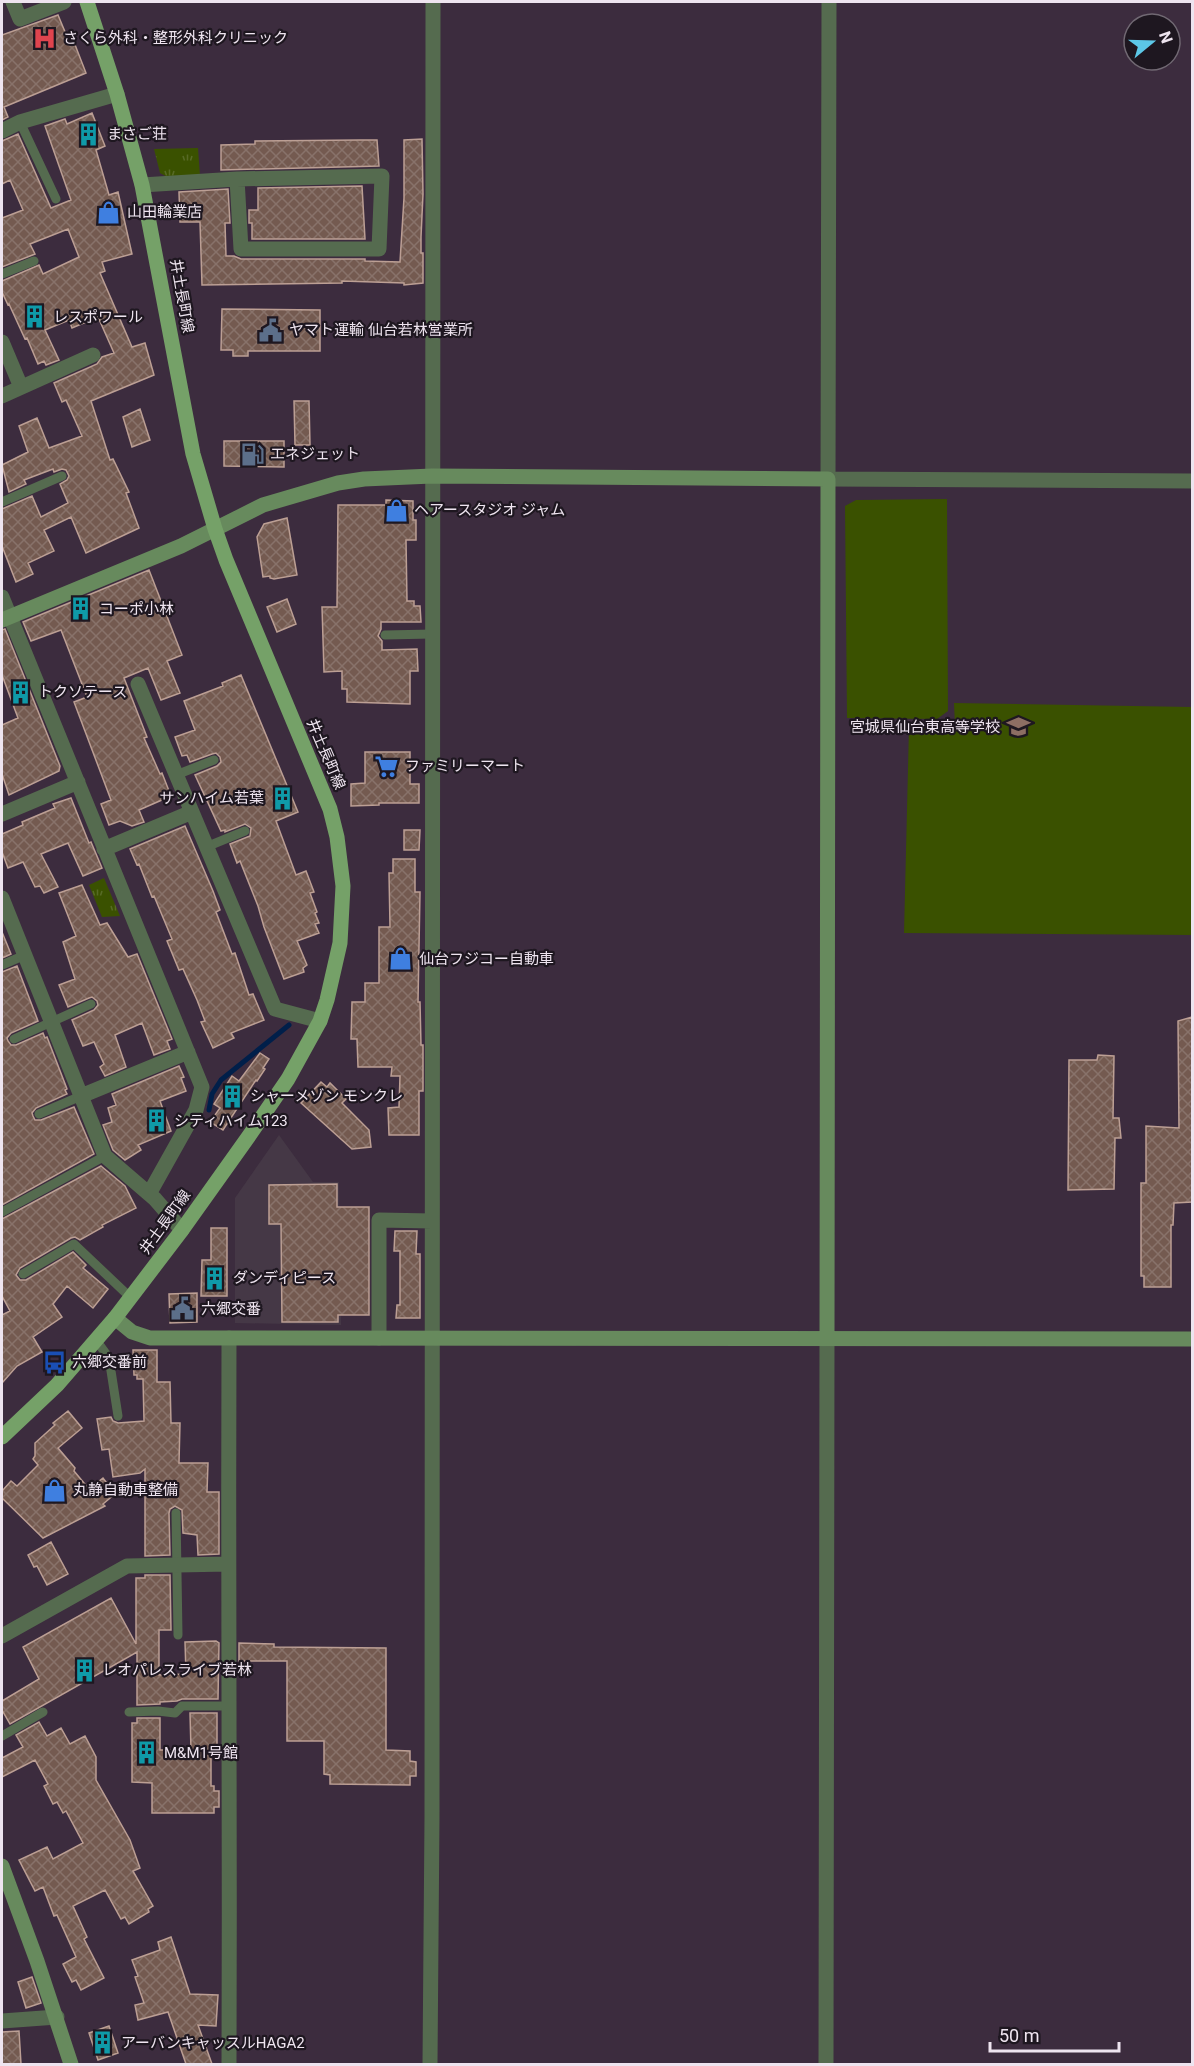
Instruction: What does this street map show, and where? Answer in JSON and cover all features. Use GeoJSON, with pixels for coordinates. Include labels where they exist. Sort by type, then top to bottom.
{"type":"FeatureCollection","features":[{"type":"Feature","properties":{"kind":"main road","name":"井土長町線"},"geometry":{"type":"LineString","coordinates":[[2,1437],[57,1385],[131,1298],[182,1230],[288,1079],[320,1021],[340,943],[343,886],[337,837],[330,809],[267,661],[215,529],[193,454],[142,185],[117,94],[87,2]]}},
{"type":"Feature","properties":{"kind":"street"},"geometry":{"type":"LineString","coordinates":[[13,2],[20,19],[64,2]]}},
{"type":"Feature","properties":{"kind":"street"},"geometry":{"type":"LineString","coordinates":[[430,2064],[433,2]]}},
{"type":"Feature","properties":{"kind":"street"},"geometry":{"type":"LineString","coordinates":[[826,2064],[829,2]]}},
{"type":"Feature","properties":{"kind":"street"},"geometry":{"type":"LineString","coordinates":[[2,132],[21,122],[117,94]]}},
{"type":"Feature","properties":{"kind":"street"},"geometry":{"type":"LineString","coordinates":[[142,185],[237,179],[382,176],[379,249],[241,249],[237,179]]}},
{"type":"Feature","properties":{"kind":"street"},"geometry":{"type":"LineString","coordinates":[[2,342],[21,387]]}},
{"type":"Feature","properties":{"kind":"street"},"geometry":{"type":"LineString","coordinates":[[2,396],[93,355]]}},
{"type":"Feature","properties":{"kind":"street"},"geometry":{"type":"LineString","coordinates":[[6,618],[181,546],[263,505],[338,483],[364,479],[432,476],[1192,481]]}},
{"type":"Feature","properties":{"kind":"street"},"geometry":{"type":"LineString","coordinates":[[2,597],[6,618],[78,782],[202,1088],[196,1110],[149,1194]]}},
{"type":"Feature","properties":{"kind":"street"},"geometry":{"type":"LineString","coordinates":[[138,684],[275,1009],[320,1021]]}},
{"type":"Feature","properties":{"kind":"street"},"geometry":{"type":"LineString","coordinates":[[2,814],[78,782]]}},
{"type":"Feature","properties":{"kind":"street"},"geometry":{"type":"LineString","coordinates":[[104,849],[192,812]]}},
{"type":"Feature","properties":{"kind":"street"},"geometry":{"type":"LineString","coordinates":[[2,898],[105,1156],[149,1194],[182,1230]]}},
{"type":"Feature","properties":{"kind":"street"},"geometry":{"type":"LineString","coordinates":[[81,1096],[188,1052]]}},
{"type":"Feature","properties":{"kind":"street"},"geometry":{"type":"LineString","coordinates":[[378,1338],[379,1220],[432,1221]]}},
{"type":"Feature","properties":{"kind":"street"},"geometry":{"type":"LineString","coordinates":[[115,1318],[132,1332],[150,1338],[1192,1339]]}},
{"type":"Feature","properties":{"kind":"street"},"geometry":{"type":"LineString","coordinates":[[229,1338],[229,2064]]}},
{"type":"Feature","properties":{"kind":"street"},"geometry":{"type":"LineString","coordinates":[[2,1636],[127,1566],[228,1564]]}},
{"type":"Feature","properties":{"kind":"street"},"geometry":{"type":"LineString","coordinates":[[2,1866],[57,2017],[71,2064]]}},
{"type":"Feature","properties":{"kind":"street"},"geometry":{"type":"LineString","coordinates":[[2,2021],[57,2017]]}},
{"type":"Feature","properties":{"kind":"lane"},"geometry":{"type":"LineString","coordinates":[[21,122],[56,199]]}},
{"type":"Feature","properties":{"kind":"lane"},"geometry":{"type":"LineString","coordinates":[[2,274],[34,261]]}},
{"type":"Feature","properties":{"kind":"lane"},"geometry":{"type":"LineString","coordinates":[[2,502],[62,476]]}},
{"type":"Feature","properties":{"kind":"lane"},"geometry":{"type":"LineString","coordinates":[[385,635],[432,634]]}},
{"type":"Feature","properties":{"kind":"lane"},"geometry":{"type":"LineString","coordinates":[[176,775],[214,760]]}},
{"type":"Feature","properties":{"kind":"lane"},"geometry":{"type":"LineString","coordinates":[[206,847],[245,831]]}},
{"type":"Feature","properties":{"kind":"lane"},"geometry":{"type":"LineString","coordinates":[[2,965],[25,955]]}},
{"type":"Feature","properties":{"kind":"lane"},"geometry":{"type":"LineString","coordinates":[[14,1039],[91,1004]]}},
{"type":"Feature","properties":{"kind":"lane"},"geometry":{"type":"LineString","coordinates":[[39,1114],[81,1096]]}},
{"type":"Feature","properties":{"kind":"lane"},"geometry":{"type":"LineString","coordinates":[[2,1212],[105,1156]]}},
{"type":"Feature","properties":{"kind":"lane"},"geometry":{"type":"LineString","coordinates":[[23,1274],[74,1244],[131,1298]]}},
{"type":"Feature","properties":{"kind":"lane"},"geometry":{"type":"LineString","coordinates":[[96,1340],[109,1358],[118,1416]]}},
{"type":"Feature","properties":{"kind":"lane"},"geometry":{"type":"LineString","coordinates":[[176,1513],[178,1635]]}},
{"type":"Feature","properties":{"kind":"lane"},"geometry":{"type":"LineString","coordinates":[[129,1712],[175,1713],[182,1707],[229,1706]]}},
{"type":"Feature","properties":{"kind":"lane"},"geometry":{"type":"LineString","coordinates":[[2,1736],[43,1712]]}},
{"type":"Feature","properties":{"kind":"shaded area"},"geometry":{"type":"Polygon","coordinates":[[[279,1135],[313,1182],[339,1182],[341,1325],[235,1323],[235,1198],[279,1135]]]}},
{"type":"Feature","properties":{"kind":"green space"},"geometry":{"type":"Polygon","coordinates":[[[198,148],[200,176],[171,179],[160,173],[154,149],[198,148]]]}},
{"type":"Feature","properties":{"kind":"green space"},"geometry":{"type":"Polygon","coordinates":[[[947,499],[948,711],[937,719],[847,718],[845,506],[856,500],[947,499]]]}},
{"type":"Feature","properties":{"kind":"green space"},"geometry":{"type":"Polygon","coordinates":[[[954,703],[1192,707],[1192,935],[904,933],[909,727],[955,725],[954,703]]]}},
{"type":"Feature","properties":{"kind":"green space"},"geometry":{"type":"Polygon","coordinates":[[[104,878],[120,916],[102,917],[89,885],[104,878]]]}},
{"type":"Feature","properties":{"kind":"building"},"geometry":{"type":"Polygon","coordinates":[[[58,15],[68,39],[72,37],[86,73],[4,107],[8,117],[2,120],[2,35],[58,15]]]}},
{"type":"Feature","properties":{"kind":"building"},"geometry":{"type":"Polygon","coordinates":[[[92,113],[105,146],[96,150],[109,195],[118,192],[132,254],[102,262],[105,271],[100,273],[132,347],[145,343],[154,375],[91,401],[110,460],[113,459],[129,492],[126,493],[139,528],[86,553],[71,517],[44,530],[54,551],[28,563],[33,574],[16,582],[2,546],[2,509],[32,496],[41,517],[68,503],[60,484],[69,476],[66,470],[54,472],[53,469],[24,480],[26,484],[9,492],[2,465],[28,452],[19,426],[37,418],[49,448],[82,436],[66,400],[62,402],[54,383],[97,364],[102,357],[114,353],[98,317],[72,328],[69,320],[45,330],[59,360],[46,365],[44,361],[38,364],[2,292],[2,281],[39,265],[43,274],[79,257],[68,229],[30,244],[35,254],[2,267],[2,218],[23,210],[10,180],[2,184],[2,141],[18,134],[51,208],[71,200],[45,126],[65,119],[67,124],[92,113]]]}},
{"type":"Feature","properties":{"kind":"building"},"geometry":{"type":"Polygon","coordinates":[[[422,139],[423,283],[404,285],[404,283],[342,281],[342,283],[202,285],[200,222],[180,222],[179,192],[228,189],[230,223],[225,223],[226,256],[241,259],[365,259],[365,261],[400,262],[404,198],[404,140],[422,139]]]}},
{"type":"Feature","properties":{"kind":"building"},"geometry":{"type":"Polygon","coordinates":[[[377,140],[379,166],[221,170],[221,145],[255,144],[255,141],[377,140]]]}},
{"type":"Feature","properties":{"kind":"building"},"geometry":{"type":"Polygon","coordinates":[[[362,186],[365,239],[252,239],[249,210],[258,210],[258,188],[362,186]]]}},
{"type":"Feature","properties":{"kind":"building","name":"ヤマト運輸 仙台若林営業所"},"geometry":{"type":"Polygon","coordinates":[[[222,309],[320,310],[320,351],[248,351],[248,356],[233,356],[233,350],[221,350],[222,309]]]}},
{"type":"Feature","properties":{"kind":"building"},"geometry":{"type":"Polygon","coordinates":[[[294,401],[309,401],[310,445],[295,445],[294,401]]]}},
{"type":"Feature","properties":{"kind":"building"},"geometry":{"type":"Polygon","coordinates":[[[140,409],[150,440],[132,447],[123,417],[140,409]]]}},
{"type":"Feature","properties":{"kind":"building"},"geometry":{"type":"Polygon","coordinates":[[[224,441],[284,441],[284,467],[224,466],[224,441]]]}},
{"type":"Feature","properties":{"kind":"building"},"geometry":{"type":"Polygon","coordinates":[[[386,500],[413,501],[416,540],[406,540],[407,601],[414,601],[414,606],[420,606],[421,622],[381,622],[378,636],[382,641],[382,650],[417,649],[418,671],[410,671],[410,704],[347,702],[347,689],[342,689],[342,671],[324,672],[322,607],[337,607],[338,505],[386,505],[386,500]]]}},
{"type":"Feature","properties":{"kind":"building"},"geometry":{"type":"Polygon","coordinates":[[[287,518],[297,575],[274,579],[270,576],[263,577],[257,537],[264,524],[287,518]]]}},
{"type":"Feature","properties":{"kind":"building"},"geometry":{"type":"Polygon","coordinates":[[[149,570],[182,655],[167,661],[180,693],[161,700],[148,668],[124,678],[147,737],[144,738],[171,796],[139,810],[144,822],[132,826],[120,821],[109,825],[101,804],[111,800],[74,702],[87,697],[61,630],[31,641],[23,622],[149,570]]]}},
{"type":"Feature","properties":{"kind":"building"},"geometry":{"type":"Polygon","coordinates":[[[287,599],[296,624],[277,632],[267,607],[287,599]]]}},
{"type":"Feature","properties":{"kind":"building"},"geometry":{"type":"Polygon","coordinates":[[[5,629],[60,766],[59,771],[9,795],[2,774],[2,725],[18,718],[2,675],[2,630],[5,629]]]}},
{"type":"Feature","properties":{"kind":"building"},"geometry":{"type":"Polygon","coordinates":[[[241,675],[298,812],[276,821],[296,875],[306,871],[314,892],[310,893],[319,923],[315,924],[319,933],[297,941],[307,965],[303,968],[304,972],[284,979],[240,861],[237,863],[230,844],[250,836],[251,828],[245,824],[225,832],[225,830],[221,831],[195,775],[217,766],[221,762],[220,757],[216,753],[190,762],[187,755],[182,756],[175,737],[195,730],[184,701],[223,686],[222,683],[241,675]]]}},
{"type":"Feature","properties":{"kind":"building"},"geometry":{"type":"Polygon","coordinates":[[[365,752],[410,752],[410,784],[419,784],[419,803],[351,806],[351,784],[365,783],[365,752]]]}},
{"type":"Feature","properties":{"kind":"building"},"geometry":{"type":"Polygon","coordinates":[[[71,798],[102,868],[83,876],[68,843],[41,854],[58,887],[44,893],[40,886],[35,887],[23,862],[8,868],[2,852],[2,834],[23,825],[22,822],[55,808],[53,804],[71,798]]]}},
{"type":"Feature","properties":{"kind":"building"},"geometry":{"type":"Polygon","coordinates":[[[185,826],[220,910],[216,912],[232,954],[235,953],[249,995],[253,994],[264,1020],[231,1033],[234,1038],[213,1048],[201,1022],[205,1021],[197,1000],[183,969],[179,970],[167,941],[172,939],[154,896],[152,897],[139,864],[137,865],[130,849],[185,826]]]}},
{"type":"Feature","properties":{"kind":"building"},"geometry":{"type":"Polygon","coordinates":[[[404,830],[420,830],[419,850],[404,850],[404,830]]]}},
{"type":"Feature","properties":{"kind":"building"},"geometry":{"type":"Polygon","coordinates":[[[393,859],[415,859],[415,892],[420,892],[418,1002],[420,1002],[421,1045],[423,1045],[423,1091],[419,1091],[419,1135],[389,1135],[388,1108],[399,1107],[400,1076],[391,1076],[392,1067],[358,1067],[357,1039],[351,1039],[352,1002],[365,1002],[365,983],[379,983],[379,927],[390,927],[389,873],[393,873],[393,859]]]}},
{"type":"Feature","properties":{"kind":"building"},"geometry":{"type":"Polygon","coordinates":[[[82,885],[100,925],[107,923],[128,957],[137,954],[172,1039],[167,1041],[170,1049],[154,1055],[142,1023],[115,1035],[126,1067],[105,1076],[100,1067],[104,1064],[94,1042],[83,1046],[72,1020],[94,1010],[98,1005],[97,1001],[92,997],[68,1007],[59,985],[75,979],[63,942],[76,936],[59,893],[82,885]]]}},
{"type":"Feature","properties":{"kind":"building"},"geometry":{"type":"Polygon","coordinates":[[[2,932],[11,954],[2,958],[2,932]]]}},
{"type":"Feature","properties":{"kind":"building"},"geometry":{"type":"Polygon","coordinates":[[[17,966],[38,1021],[11,1033],[7,1038],[8,1041],[11,1045],[16,1045],[43,1033],[45,1038],[47,1037],[67,1089],[65,1090],[67,1094],[36,1108],[32,1113],[33,1116],[35,1120],[41,1120],[74,1107],[94,1154],[2,1205],[2,972],[17,966]]]}},
{"type":"Feature","properties":{"kind":"building"},"geometry":{"type":"Polygon","coordinates":[[[1192,1017],[1192,1202],[1174,1203],[1173,1225],[1171,1225],[1171,1287],[1144,1287],[1144,1276],[1141,1276],[1141,1183],[1146,1183],[1146,1126],[1179,1128],[1178,1021],[1192,1017]]]}},
{"type":"Feature","properties":{"kind":"building","name":"シャーメゾン モンクレ"},"geometry":{"type":"Polygon","coordinates":[[[260,1053],[269,1059],[263,1068],[265,1069],[223,1130],[210,1122],[220,1108],[214,1104],[232,1076],[239,1081],[260,1053]]]}},
{"type":"Feature","properties":{"kind":"building"},"geometry":{"type":"Polygon","coordinates":[[[1098,1055],[1114,1056],[1113,1118],[1119,1118],[1121,1138],[1115,1138],[1114,1189],[1068,1190],[1069,1060],[1097,1060],[1098,1055]]]}},
{"type":"Feature","properties":{"kind":"building"},"geometry":{"type":"Polygon","coordinates":[[[179,1066],[184,1077],[181,1078],[186,1091],[160,1101],[171,1131],[138,1145],[141,1150],[125,1160],[113,1150],[103,1125],[112,1122],[108,1108],[116,1105],[112,1094],[179,1066]]]}},
{"type":"Feature","properties":{"kind":"building"},"geometry":{"type":"Polygon","coordinates":[[[321,1082],[327,1087],[330,1083],[346,1099],[342,1103],[369,1130],[371,1147],[352,1149],[301,1103],[321,1082]]]}},
{"type":"Feature","properties":{"kind":"building"},"geometry":{"type":"Polygon","coordinates":[[[101,1166],[125,1186],[136,1208],[102,1225],[103,1227],[80,1240],[75,1237],[71,1238],[20,1268],[16,1275],[20,1280],[26,1280],[73,1252],[86,1265],[83,1268],[108,1289],[93,1308],[67,1286],[53,1304],[62,1317],[33,1337],[42,1352],[17,1366],[2,1383],[2,1315],[10,1311],[2,1296],[2,1219],[101,1166]]]}},
{"type":"Feature","properties":{"kind":"building"},"geometry":{"type":"Polygon","coordinates":[[[337,1184],[337,1207],[369,1207],[369,1315],[338,1315],[338,1322],[282,1322],[281,1224],[269,1224],[269,1185],[337,1184]]]}},
{"type":"Feature","properties":{"kind":"building","name":"ダンディピース"},"geometry":{"type":"Polygon","coordinates":[[[211,1228],[227,1228],[227,1296],[201,1296],[202,1260],[211,1260],[211,1228]]]}},
{"type":"Feature","properties":{"kind":"building"},"geometry":{"type":"Polygon","coordinates":[[[395,1231],[417,1231],[416,1254],[420,1254],[420,1318],[396,1318],[397,1305],[400,1305],[400,1251],[394,1251],[395,1231]]]}},
{"type":"Feature","properties":{"kind":"building"},"geometry":{"type":"Polygon","coordinates":[[[197,1293],[197,1322],[170,1323],[169,1294],[197,1293]]]}},
{"type":"Feature","properties":{"kind":"building"},"geometry":{"type":"Polygon","coordinates":[[[133,1350],[157,1350],[157,1382],[170,1382],[171,1423],[180,1423],[179,1463],[208,1463],[207,1492],[219,1492],[219,1554],[198,1555],[197,1535],[183,1533],[182,1510],[175,1506],[170,1509],[169,1513],[170,1555],[145,1556],[145,1469],[140,1473],[113,1477],[109,1449],[102,1450],[97,1419],[111,1417],[118,1423],[144,1421],[143,1379],[137,1379],[137,1375],[134,1375],[133,1350]]]}},
{"type":"Feature","properties":{"kind":"building"},"geometry":{"type":"Polygon","coordinates":[[[68,1411],[82,1428],[58,1448],[89,1489],[103,1478],[115,1494],[103,1504],[105,1506],[43,1538],[2,1498],[2,1491],[11,1481],[17,1486],[38,1465],[33,1459],[35,1443],[55,1425],[53,1423],[68,1411]]]}},
{"type":"Feature","properties":{"kind":"building"},"geometry":{"type":"Polygon","coordinates":[[[51,1542],[68,1574],[47,1585],[28,1555],[51,1542]]]}},
{"type":"Feature","properties":{"kind":"building"},"geometry":{"type":"Polygon","coordinates":[[[145,1575],[170,1575],[171,1630],[159,1630],[159,1675],[186,1674],[185,1642],[216,1641],[219,1643],[218,1699],[182,1699],[160,1702],[160,1704],[137,1705],[137,1652],[10,1724],[2,1710],[2,1701],[39,1679],[23,1647],[111,1598],[136,1644],[136,1578],[145,1578],[145,1575]]]}},
{"type":"Feature","properties":{"kind":"building"},"geometry":{"type":"Polygon","coordinates":[[[239,1643],[274,1644],[274,1647],[386,1648],[386,1750],[410,1751],[410,1761],[416,1762],[416,1776],[410,1776],[410,1785],[330,1784],[330,1775],[324,1774],[324,1741],[287,1741],[287,1661],[239,1661],[239,1643]]]}},
{"type":"Feature","properties":{"kind":"building"},"geometry":{"type":"Polygon","coordinates":[[[190,1713],[217,1713],[217,1747],[211,1747],[211,1786],[214,1786],[214,1791],[219,1791],[219,1807],[214,1807],[214,1813],[152,1813],[152,1783],[132,1782],[132,1723],[137,1723],[137,1718],[160,1718],[160,1750],[191,1750],[190,1713]]]}},
{"type":"Feature","properties":{"kind":"building"},"geometry":{"type":"Polygon","coordinates":[[[39,1722],[47,1736],[61,1728],[70,1744],[85,1736],[96,1757],[96,1780],[130,1840],[140,1868],[133,1871],[153,1906],[148,1909],[149,1912],[129,1924],[125,1917],[121,1919],[105,1890],[73,1906],[87,1937],[84,1939],[104,1978],[81,1990],[76,1980],[72,1982],[63,1964],[76,1957],[57,1915],[54,1916],[43,1887],[35,1891],[19,1860],[47,1847],[53,1859],[83,1843],[66,1811],[63,1813],[57,1802],[53,1804],[44,1786],[48,1784],[35,1760],[2,1777],[2,1758],[23,1747],[16,1735],[39,1722]]]}},
{"type":"Feature","properties":{"kind":"building"},"geometry":{"type":"Polygon","coordinates":[[[171,1937],[190,1994],[218,1995],[216,2026],[198,2025],[212,2064],[186,2064],[168,2012],[138,2020],[135,2005],[144,2003],[132,1960],[160,1950],[158,1942],[171,1937]]]}},
{"type":"Feature","properties":{"kind":"building"},"geometry":{"type":"Polygon","coordinates":[[[32,1977],[41,2003],[26,2008],[18,1982],[32,1977]]]}},
{"type":"Feature","properties":{"kind":"building","name":"アーバンキャッスルHAGA2"},"geometry":{"type":"Polygon","coordinates":[[[109,2026],[118,2053],[98,2060],[89,2033],[109,2026]]]}},
{"type":"Feature","properties":{"kind":"building"},"geometry":{"type":"Polygon","coordinates":[[[19,2031],[21,2064],[2,2064],[2,2032],[19,2031]]]}},
{"type":"Feature","properties":{"kind":"waterway"},"geometry":{"type":"LineString","coordinates":[[209,1110],[212,1094],[221,1080],[289,1025]]}},
{"type":"Feature","properties":{"kind":"place","name":"さくら外科・整形外科クリニック"},"geometry":{"type":"Point","coordinates":[45,38]}},
{"type":"Feature","properties":{"kind":"place","name":"まさご荘"},"geometry":{"type":"Point","coordinates":[89,134]}},
{"type":"Feature","properties":{"kind":"place","name":"山田輪業店"},"geometry":{"type":"Point","coordinates":[109,212]}},
{"type":"Feature","properties":{"kind":"place","name":"レスポワール"},"geometry":{"type":"Point","coordinates":[35,317]}},
{"type":"Feature","properties":{"kind":"place","name":"ヤマト運輸 仙台若林営業所"},"geometry":{"type":"Point","coordinates":[271,330]}},
{"type":"Feature","properties":{"kind":"place","name":"エネジェット"},"geometry":{"type":"Point","coordinates":[252,454]}},
{"type":"Feature","properties":{"kind":"place","name":"ヘアースタジオ ジャム"},"geometry":{"type":"Point","coordinates":[396,510]}},
{"type":"Feature","properties":{"kind":"place","name":"コーポ小林"},"geometry":{"type":"Point","coordinates":[81,609]}},
{"type":"Feature","properties":{"kind":"place","name":"トクソテース"},"geometry":{"type":"Point","coordinates":[20,692]}},
{"type":"Feature","properties":{"kind":"place","name":"宮城県仙台東高等学校"},"geometry":{"type":"Point","coordinates":[1018,727]}},
{"type":"Feature","properties":{"kind":"place","name":"ファミリーマート"},"geometry":{"type":"Point","coordinates":[387,766]}},
{"type":"Feature","properties":{"kind":"place","name":"サンハイム若葉"},"geometry":{"type":"Point","coordinates":[282,798]}},
{"type":"Feature","properties":{"kind":"place","name":"仙台フジコー自動車"},"geometry":{"type":"Point","coordinates":[401,959]}},
{"type":"Feature","properties":{"kind":"place","name":"シャーメゾン モンクレ"},"geometry":{"type":"Point","coordinates":[232,1096]}},
{"type":"Feature","properties":{"kind":"place","name":"シティハイム123"},"geometry":{"type":"Point","coordinates":[156,1121]}},
{"type":"Feature","properties":{"kind":"place","name":"ダンディピース"},"geometry":{"type":"Point","coordinates":[215,1278]}},
{"type":"Feature","properties":{"kind":"place","name":"六郷交番"},"geometry":{"type":"Point","coordinates":[183,1309]}},
{"type":"Feature","properties":{"kind":"place","name":"六郷交番前"},"geometry":{"type":"Point","coordinates":[54,1362]}},
{"type":"Feature","properties":{"kind":"place","name":"丸静自動車整備"},"geometry":{"type":"Point","coordinates":[55,1490]}},
{"type":"Feature","properties":{"kind":"place","name":"レオパレスライブ若林"},"geometry":{"type":"Point","coordinates":[84,1670]}},
{"type":"Feature","properties":{"kind":"place","name":"M&M1号館"},"geometry":{"type":"Point","coordinates":[146,1753]}},
{"type":"Feature","properties":{"kind":"place","name":"アーバンキャッスルHAGA2"},"geometry":{"type":"Point","coordinates":[103,2043]}}]}
